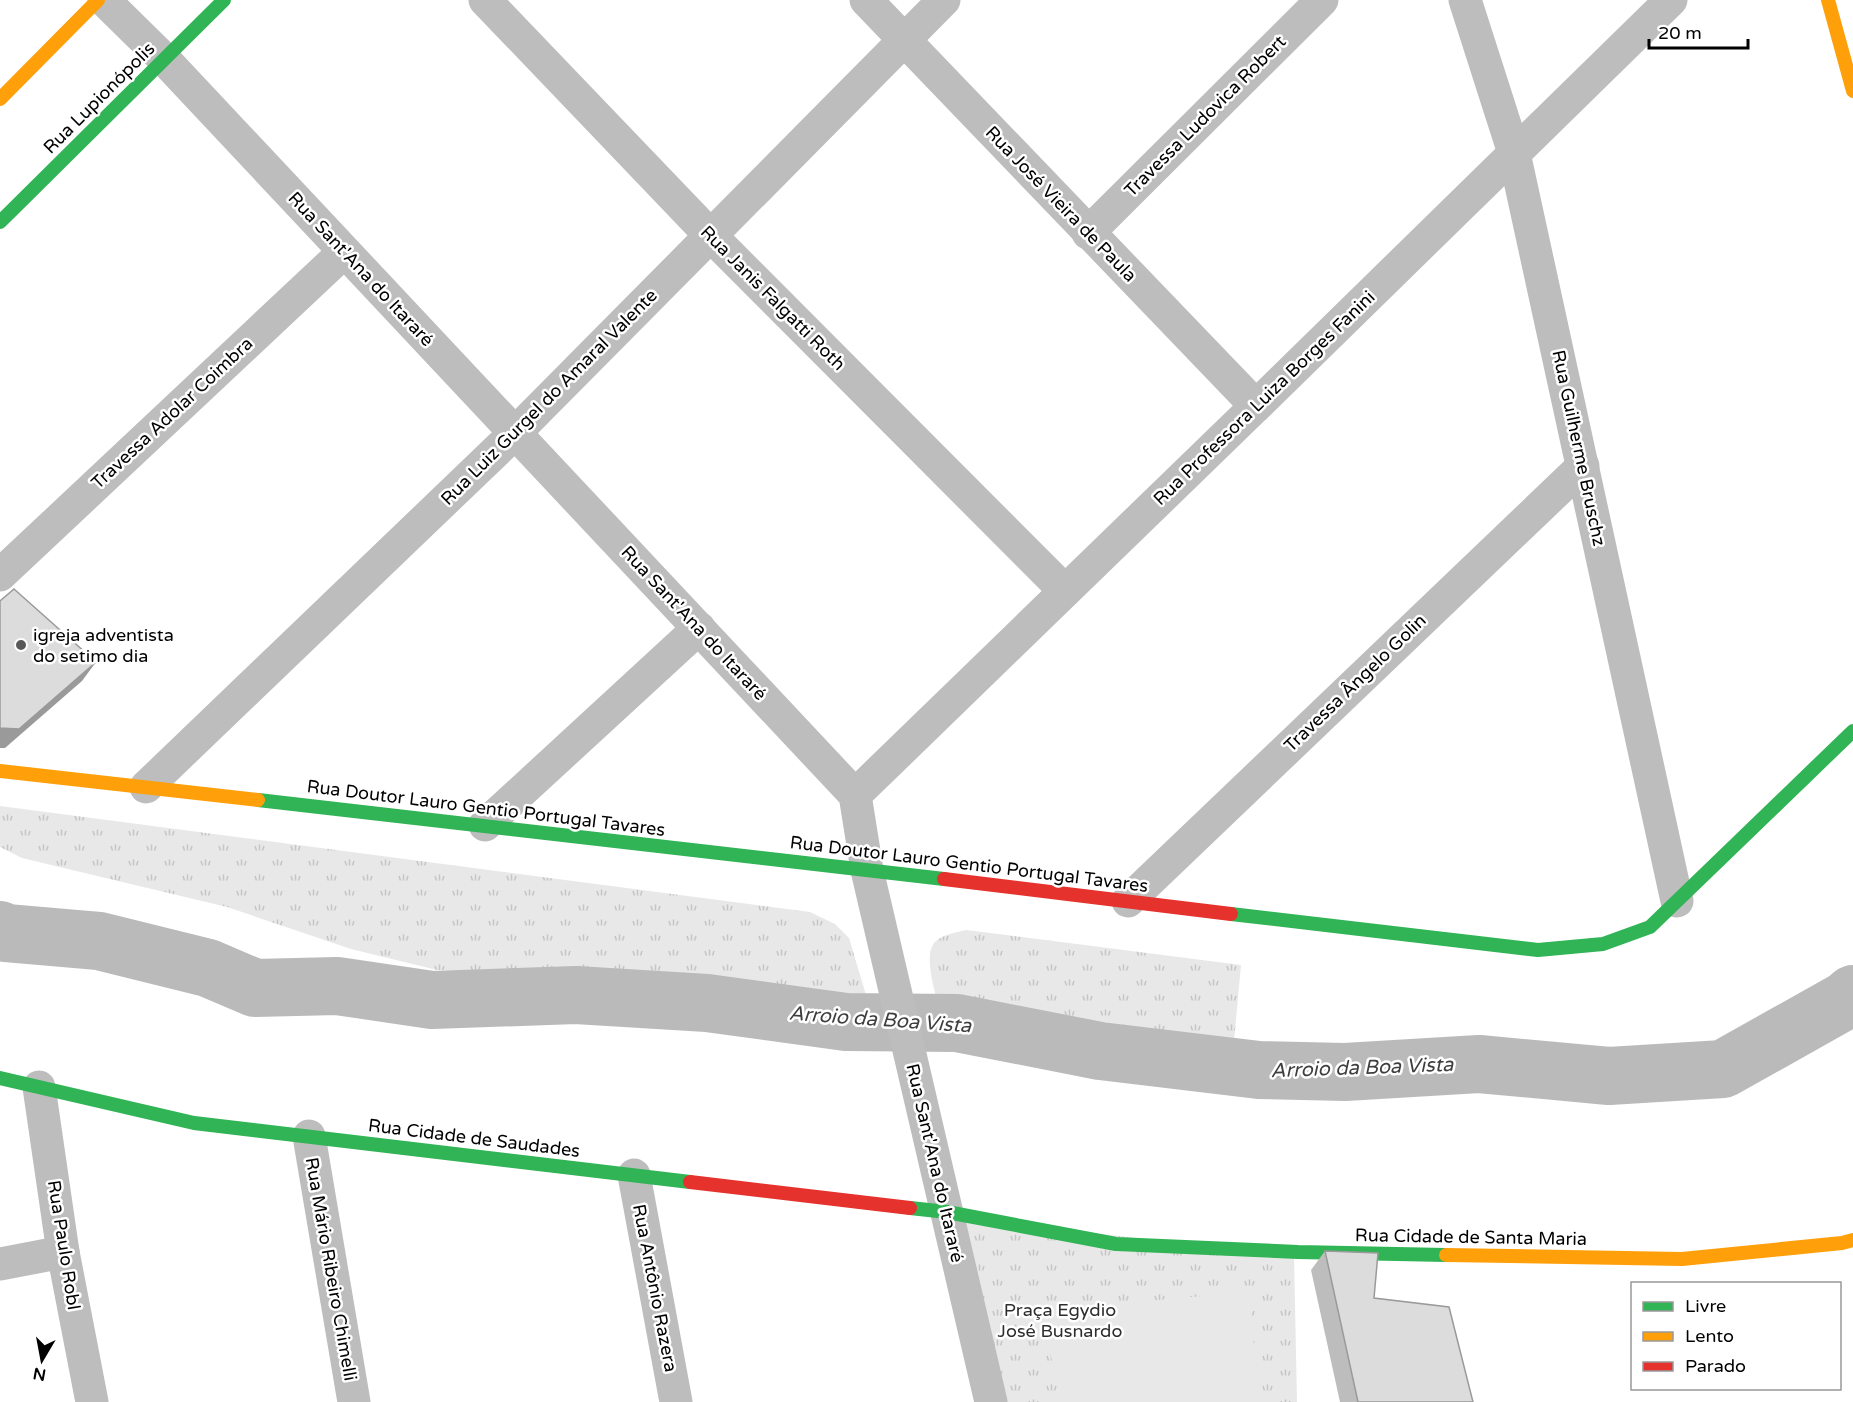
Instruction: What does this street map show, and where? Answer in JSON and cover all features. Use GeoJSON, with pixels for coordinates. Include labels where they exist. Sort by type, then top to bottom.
{"type":"FeatureCollection","features":[{"type":"Feature","properties":{"kind":"street"},"geometry":{"type":"LineString","coordinates":[[0,99],[98,0]]}},
{"type":"Feature","properties":{"kind":"street","name":"Rua Sant'Ana do Itararé"},"geometry":{"type":"LineString","coordinates":[[104,0],[164,59],[855,795],[867,870],[991,1402]]}},
{"type":"Feature","properties":{"kind":"street","name":"Rua Lupionópolis"},"geometry":{"type":"LineString","coordinates":[[0,222],[224,0]]}},
{"type":"Feature","properties":{"kind":"street","name":"Rua Janis Falgatti Roth"},"geometry":{"type":"LineString","coordinates":[[485,0],[711,236],[1065,591]]}},
{"type":"Feature","properties":{"kind":"street","name":"Rua José Vieira de Paula"},"geometry":{"type":"LineString","coordinates":[[866,0],[1256,406]]}},
{"type":"Feature","properties":{"kind":"street","name":"Rua Luiz Gurgel do Amaral Valente"},"geometry":{"type":"LineString","coordinates":[[146,787],[515,433],[944,0]]}},
{"type":"Feature","properties":{"kind":"street","name":"Travessa Ludovica Robert"},"geometry":{"type":"LineString","coordinates":[[1088,233],[1322,0]]}},
{"type":"Feature","properties":{"kind":"street","name":"Rua Guilherme Bruschz"},"geometry":{"type":"LineString","coordinates":[[1465,0],[1514,153],[1677,901]]}},
{"type":"Feature","properties":{"kind":"street","name":"Rua Professora Luiza Borges Fanini"},"geometry":{"type":"LineString","coordinates":[[855,795],[1671,0]]}},
{"type":"Feature","properties":{"kind":"street"},"geometry":{"type":"LineString","coordinates":[[1828,0],[1853,91]]}},
{"type":"Feature","properties":{"kind":"street","name":"Travessa Adolar Coimbra"},"geometry":{"type":"LineString","coordinates":[[0,575],[344,252]]}},
{"type":"Feature","properties":{"kind":"street","name":"Travessa Ângelo Golin"},"geometry":{"type":"LineString","coordinates":[[1128,901],[1582,466]]}},
{"type":"Feature","properties":{"kind":"street"},"geometry":{"type":"LineString","coordinates":[[485,825],[699,628]]}},
{"type":"Feature","properties":{"kind":"street","name":"Rua Doutor Lauro Gentio Portugal Tavares"},"geometry":{"type":"LineString","coordinates":[[0,771],[485,825],[1538,950],[1603,944],[1650,927],[1853,731]]}},
{"type":"Feature","properties":{"kind":"street","name":"Rua Cidade de Saudades"},"geometry":{"type":"LineString","coordinates":[[0,1078],[194,1123],[947,1212]]}},
{"type":"Feature","properties":{"kind":"street","name":"Rua Paulo Robl"},"geometry":{"type":"LineString","coordinates":[[39,1087],[63,1252],[92,1402]]}},
{"type":"Feature","properties":{"kind":"street","name":"Rua Mário Ribeiro Chimelli"},"geometry":{"type":"LineString","coordinates":[[309,1136],[354,1402]]}},
{"type":"Feature","properties":{"kind":"street","name":"Rua Antônio Razera"},"geometry":{"type":"LineString","coordinates":[[633,1175],[676,1402]]}},
{"type":"Feature","properties":{"kind":"street","name":"Rua Cidade de Santa Maria"},"geometry":{"type":"LineString","coordinates":[[947,1212],[1116,1244],[1298,1252],[1682,1259],[1853,1240]]}},
{"type":"Feature","properties":{"kind":"street"},"geometry":{"type":"LineString","coordinates":[[0,1264],[63,1252]]}},
{"type":"Feature","properties":{"kind":"green space"},"geometry":{"type":"Polygon","coordinates":[[[0,806],[810,912],[835,924],[849,938],[866,995],[866,1008],[829,995],[727,979],[437,970],[351,949],[227,907],[22,858],[0,847],[0,806]]]}},
{"type":"Feature","properties":{"kind":"green space"},"geometry":{"type":"Polygon","coordinates":[[[966,930],[1241,965],[1234,1041],[1192,1045],[1148,1043],[1065,1025],[999,1016],[941,1015],[930,967],[931,948],[942,937],[966,930]]]}},
{"type":"Feature","properties":{"kind":"green space","name":"Praça Egydio José Busnardo"},"geometry":{"type":"Polygon","coordinates":[[[952,1217],[1294,1256],[1297,1402],[995,1402],[952,1217]]]}},
{"type":"Feature","properties":{"kind":"green space"},"geometry":{"type":"Polygon","coordinates":[[[1250,1292],[1258,1402],[1060,1402],[1042,1310],[1250,1292]]]}},
{"type":"Feature","properties":{"kind":"building","name":"igreja adventista do setimo dia"},"geometry":{"type":"Polygon","coordinates":[[[14,589],[96,662],[19,729],[0,728],[0,601],[14,589]]]}},
{"type":"Feature","properties":{"kind":"building"},"geometry":{"type":"Polygon","coordinates":[[[1325,1251],[1378,1253],[1374,1298],[1449,1307],[1473,1402],[1358,1402],[1325,1251]]]}},
{"type":"Feature","properties":{"kind":"waterway","name":"Arroio da Boa Vista"},"geometry":{"type":"LineString","coordinates":[[0,930],[6,933],[99,941],[208,968],[255,988],[337,986],[432,1000],[576,995],[707,1003],[846,1022],[957,1023],[1100,1051],[1259,1070],[1345,1072],[1479,1064],[1609,1076],[1723,1069],[1853,994]]}},
{"type":"Feature","properties":{"kind":"traffic: fast"},"geometry":{"type":"LineString","coordinates":[[0,222],[224,0]]}},
{"type":"Feature","properties":{"kind":"traffic: fast"},"geometry":{"type":"LineString","coordinates":[[1231,914],[1538,950],[1603,944],[1650,927],[1853,731]]}},
{"type":"Feature","properties":{"kind":"traffic: fast"},"geometry":{"type":"LineString","coordinates":[[258,800],[944,879]]}},
{"type":"Feature","properties":{"kind":"traffic: fast"},"geometry":{"type":"LineString","coordinates":[[0,1078],[194,1123],[690,1182]]}},
{"type":"Feature","properties":{"kind":"traffic: fast"},"geometry":{"type":"LineString","coordinates":[[910,1208],[947,1212],[1116,1244],[1298,1252],[1446,1255]]}},
{"type":"Feature","properties":{"kind":"traffic: slow"},"geometry":{"type":"LineString","coordinates":[[0,99],[98,0]]}},
{"type":"Feature","properties":{"kind":"traffic: slow"},"geometry":{"type":"LineString","coordinates":[[1828,0],[1853,91]]}},
{"type":"Feature","properties":{"kind":"traffic: slow"},"geometry":{"type":"LineString","coordinates":[[0,771],[258,800]]}},
{"type":"Feature","properties":{"kind":"traffic: slow"},"geometry":{"type":"LineString","coordinates":[[1446,1255],[1682,1259],[1853,1240]]}},
{"type":"Feature","properties":{"kind":"traffic: jam"},"geometry":{"type":"LineString","coordinates":[[944,879],[1231,914]]}},
{"type":"Feature","properties":{"kind":"traffic: jam"},"geometry":{"type":"LineString","coordinates":[[690,1182],[910,1208]]}},
{"type":"Feature","properties":{"kind":"place","name":"igreja adventista do setimo dia"},"geometry":{"type":"Point","coordinates":[21,645]}}]}
